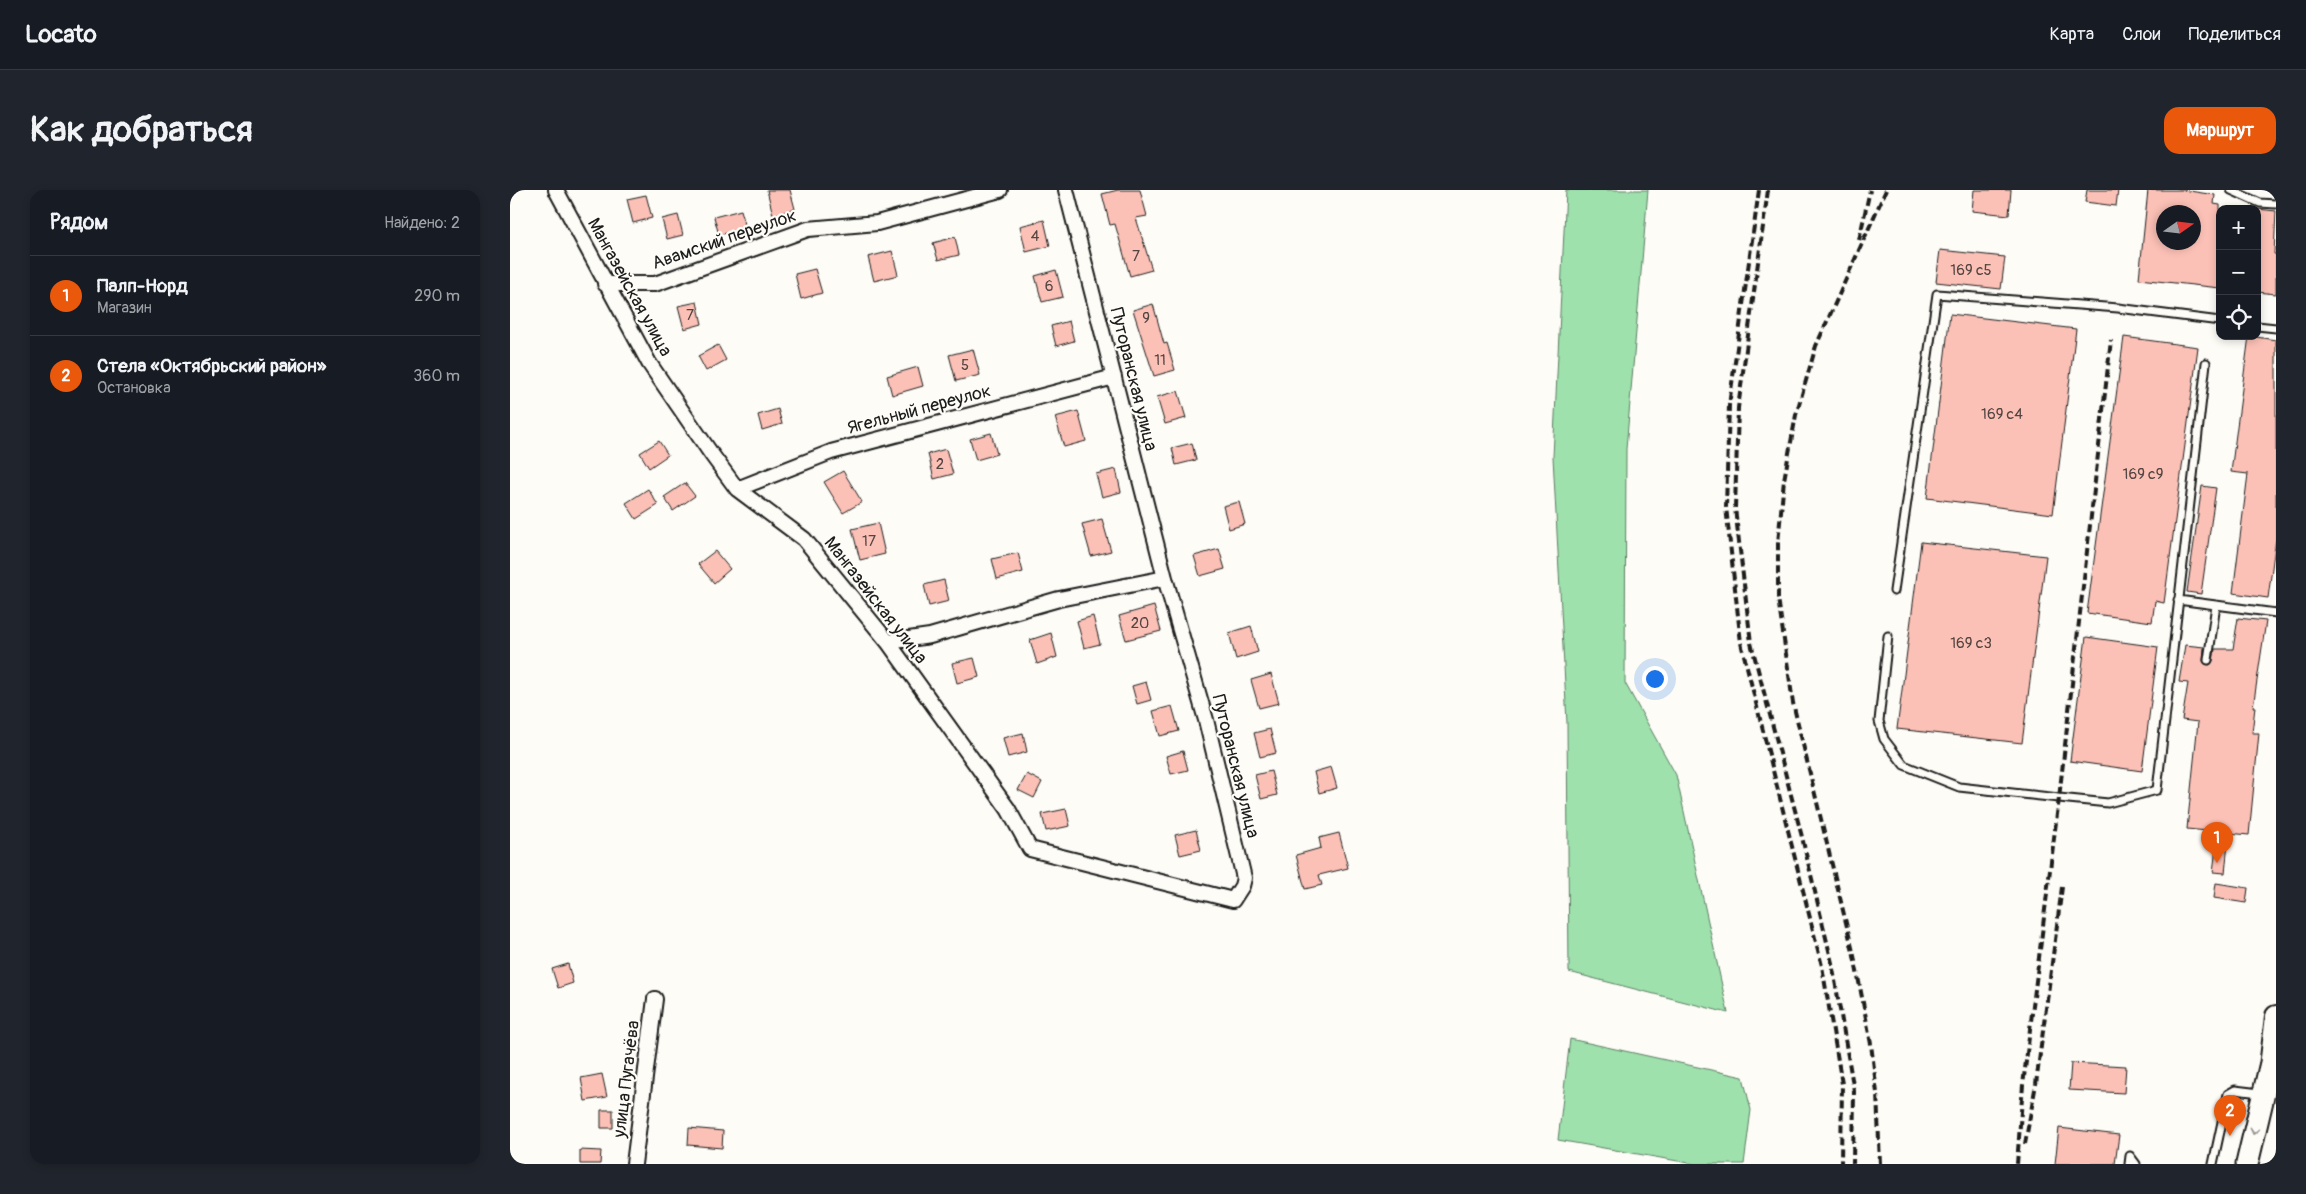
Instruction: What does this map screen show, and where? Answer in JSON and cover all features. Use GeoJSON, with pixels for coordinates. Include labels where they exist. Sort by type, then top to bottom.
{"type":"FeatureCollection","features":[{"type":"Feature","properties":{"kind":"main road"},"geometry":{"type":"LineString","coordinates":[[2247,1164],[2263,1093],[2273,1063],[2276,1016]]}},
{"type":"Feature","properties":{"kind":"street","name":"Мангазейская улица"},"geometry":{"type":"LineString","coordinates":[[556,190],[649,363],[737,489],[804,540],[888,642],[1008,809],[1030,849],[1233,900],[1242,886],[1244,878]]}},
{"type":"Feature","properties":{"kind":"street","name":"Авамский переулок"},"geometry":{"type":"LineString","coordinates":[[605,284],[655,284],[808,229],[877,223],[1000,190]]}},
{"type":"Feature","properties":{"kind":"street","name":"Путоранская улица"},"geometry":{"type":"LineString","coordinates":[[1066,190],[1165,578],[1206,720],[1244,878]]}},
{"type":"Feature","properties":{"kind":"street","name":"Ягельный переулок"},"geometry":{"type":"LineString","coordinates":[[737,489],[831,452],[1114,377]]}},
{"type":"Feature","properties":{"kind":"street"},"geometry":{"type":"LineString","coordinates":[[888,642],[930,636],[1059,600],[1165,578]]}},
{"type":"Feature","properties":{"kind":"street","name":"улица Пугачёва"},"geometry":{"type":"LineString","coordinates":[[634,1164],[654,999]]}},
{"type":"Feature","properties":{"kind":"lane"},"geometry":{"type":"LineString","coordinates":[[2231,190],[2260,203],[2276,204]]}},
{"type":"Feature","properties":{"kind":"lane"},"geometry":{"type":"LineString","coordinates":[[1894,591],[1937,294],[2118,308],[2216,320]]}},
{"type":"Feature","properties":{"kind":"lane"},"geometry":{"type":"LineString","coordinates":[[2261,326],[2276,328]]}},
{"type":"Feature","properties":{"kind":"lane"},"geometry":{"type":"LineString","coordinates":[[1888,636],[1879,720],[1884,739],[1904,765],[1958,787],[2108,803],[2157,790],[2206,363]]}},
{"type":"Feature","properties":{"kind":"lane"},"geometry":{"type":"LineString","coordinates":[[2178,600],[2276,613]]}},
{"type":"Feature","properties":{"kind":"lane"},"geometry":{"type":"LineString","coordinates":[[2208,660],[2216,605]]}},
{"type":"Feature","properties":{"kind":"lane"},"geometry":{"type":"LineString","coordinates":[[2213,1164],[2228,1094],[2235,1090],[2263,1093]]}},
{"type":"Feature","properties":{"kind":"lane"},"geometry":{"type":"LineString","coordinates":[[2129,1164],[2130,1156],[2136,1164]]}},
{"type":"Feature","properties":{"kind":"green space"},"geometry":{"type":"Polygon","coordinates":[[[1566,190],[1648,190],[1626,449],[1625,683],[1676,775],[1728,1013],[1569,972],[1567,723],[1553,457],[1566,190]]]}},
{"type":"Feature","properties":{"kind":"green space"},"geometry":{"type":"Polygon","coordinates":[[[1570,1039],[1743,1077],[1751,1110],[1744,1164],[1695,1164],[1558,1140],[1570,1039]]]}},
{"type":"Feature","properties":{"kind":"building"},"geometry":{"type":"Polygon","coordinates":[[[767,190],[790,190],[795,209],[773,215],[767,190]]]}},
{"type":"Feature","properties":{"kind":"building"},"geometry":{"type":"Polygon","coordinates":[[[1118,190],[1140,190],[1147,216],[1136,218],[1152,270],[1130,276],[1115,224],[1110,225],[1102,194],[1118,190]]]}},
{"type":"Feature","properties":{"kind":"building"},"geometry":{"type":"Polygon","coordinates":[[[1974,190],[2011,190],[2009,215],[1972,211],[1974,190]]]}},
{"type":"Feature","properties":{"kind":"building"},"geometry":{"type":"Polygon","coordinates":[[[2087,190],[2118,190],[2116,206],[2085,202],[2087,190]]]}},
{"type":"Feature","properties":{"kind":"building"},"geometry":{"type":"Polygon","coordinates":[[[2148,190],[2183,190],[2215,195],[2214,204],[2220,205],[2216,205],[2216,288],[2139,279],[2148,190]]]}},
{"type":"Feature","properties":{"kind":"building"},"geometry":{"type":"Polygon","coordinates":[[[646,195],[652,218],[633,223],[627,199],[646,195]]]}},
{"type":"Feature","properties":{"kind":"building"},"geometry":{"type":"Polygon","coordinates":[[[2261,209],[2276,211],[2274,254],[2276,254],[2276,294],[2261,292],[2261,209]]]}},
{"type":"Feature","properties":{"kind":"building"},"geometry":{"type":"Polygon","coordinates":[[[741,210],[746,228],[719,235],[714,217],[741,210]]]}},
{"type":"Feature","properties":{"kind":"building"},"geometry":{"type":"Polygon","coordinates":[[[678,215],[683,235],[667,239],[662,219],[678,215]]]}},
{"type":"Feature","properties":{"kind":"building"},"geometry":{"type":"Polygon","coordinates":[[[1044,220],[1050,246],[1026,252],[1020,226],[1044,220]]]}},
{"type":"Feature","properties":{"kind":"building"},"geometry":{"type":"Polygon","coordinates":[[[955,237],[959,255],[938,260],[933,243],[955,237]]]}},
{"type":"Feature","properties":{"kind":"building"},"geometry":{"type":"Polygon","coordinates":[[[1940,250],[2005,257],[2001,289],[1936,282],[1940,250]]]}},
{"type":"Feature","properties":{"kind":"building"},"geometry":{"type":"Polygon","coordinates":[[[892,251],[898,275],[874,281],[868,257],[892,251]]]}},
{"type":"Feature","properties":{"kind":"building"},"geometry":{"type":"Polygon","coordinates":[[[815,269],[822,293],[801,299],[795,274],[815,269]]]}},
{"type":"Feature","properties":{"kind":"building"},"geometry":{"type":"Polygon","coordinates":[[[1056,270],[1063,297],[1042,302],[1035,276],[1056,270]]]}},
{"type":"Feature","properties":{"kind":"building"},"geometry":{"type":"Polygon","coordinates":[[[697,302],[702,324],[684,329],[678,306],[697,302]]]}},
{"type":"Feature","properties":{"kind":"building"},"geometry":{"type":"Polygon","coordinates":[[[1153,304],[1164,344],[1167,343],[1175,370],[1154,376],[1133,310],[1153,304]]]}},
{"type":"Feature","properties":{"kind":"building"},"geometry":{"type":"Polygon","coordinates":[[[1950,314],[2076,329],[2053,514],[1927,498],[1950,314]]]}},
{"type":"Feature","properties":{"kind":"building"},"geometry":{"type":"Polygon","coordinates":[[[1069,321],[1074,341],[1056,346],[1051,326],[1069,321]]]}},
{"type":"Feature","properties":{"kind":"building"},"geometry":{"type":"Polygon","coordinates":[[[2124,337],[2198,347],[2164,603],[2155,601],[2152,622],[2087,613],[2124,337]]]}},
{"type":"Feature","properties":{"kind":"building"},"geometry":{"type":"Polygon","coordinates":[[[2261,338],[2276,340],[2276,538],[2268,598],[2233,593],[2248,474],[2231,472],[2248,340],[2261,340],[2261,338]]]}},
{"type":"Feature","properties":{"kind":"building"},"geometry":{"type":"Polygon","coordinates":[[[718,345],[726,360],[706,371],[698,356],[718,345]]]}},
{"type":"Feature","properties":{"kind":"building"},"geometry":{"type":"Polygon","coordinates":[[[973,349],[980,375],[956,381],[949,355],[973,349]]]}},
{"type":"Feature","properties":{"kind":"building"},"geometry":{"type":"Polygon","coordinates":[[[918,367],[923,386],[892,395],[887,376],[918,367]]]}},
{"type":"Feature","properties":{"kind":"building"},"geometry":{"type":"Polygon","coordinates":[[[1178,391],[1186,418],[1165,424],[1157,397],[1178,391]]]}},
{"type":"Feature","properties":{"kind":"building"},"geometry":{"type":"Polygon","coordinates":[[[778,409],[782,424],[762,430],[758,415],[778,409]]]}},
{"type":"Feature","properties":{"kind":"building"},"geometry":{"type":"Polygon","coordinates":[[[1078,411],[1086,441],[1064,447],[1055,417],[1078,411]]]}},
{"type":"Feature","properties":{"kind":"building"},"geometry":{"type":"Polygon","coordinates":[[[991,433],[997,454],[976,460],[970,439],[991,433]]]}},
{"type":"Feature","properties":{"kind":"building"},"geometry":{"type":"Polygon","coordinates":[[[659,441],[668,455],[649,468],[640,453],[659,441]]]}},
{"type":"Feature","properties":{"kind":"building"},"geometry":{"type":"Polygon","coordinates":[[[1192,443],[1196,460],[1176,465],[1172,448],[1192,443]]]}},
{"type":"Feature","properties":{"kind":"building"},"geometry":{"type":"Polygon","coordinates":[[[946,449],[953,474],[934,479],[928,454],[946,449]]]}},
{"type":"Feature","properties":{"kind":"building"},"geometry":{"type":"Polygon","coordinates":[[[1116,469],[1121,492],[1102,497],[1096,474],[1116,469]]]}},
{"type":"Feature","properties":{"kind":"building"},"geometry":{"type":"Polygon","coordinates":[[[843,471],[862,502],[843,513],[824,482],[843,471]]]}},
{"type":"Feature","properties":{"kind":"building"},"geometry":{"type":"Polygon","coordinates":[[[685,483],[695,496],[673,511],[664,497],[685,483]]]}},
{"type":"Feature","properties":{"kind":"building"},"geometry":{"type":"Polygon","coordinates":[[[2202,486],[2216,488],[2201,594],[2187,592],[2202,486]]]}},
{"type":"Feature","properties":{"kind":"building"},"geometry":{"type":"Polygon","coordinates":[[[648,489],[658,505],[636,519],[626,503],[648,489]]]}},
{"type":"Feature","properties":{"kind":"building"},"geometry":{"type":"Polygon","coordinates":[[[1239,502],[1245,524],[1229,529],[1223,506],[1239,502]]]}},
{"type":"Feature","properties":{"kind":"building"},"geometry":{"type":"Polygon","coordinates":[[[1102,519],[1111,551],[1091,556],[1082,524],[1102,519]]]}},
{"type":"Feature","properties":{"kind":"building"},"geometry":{"type":"Polygon","coordinates":[[[878,523],[885,554],[860,560],[852,529],[878,523]]]}},
{"type":"Feature","properties":{"kind":"building"},"geometry":{"type":"Polygon","coordinates":[[[1921,542],[2046,556],[2022,743],[1897,729],[1921,542]]]}},
{"type":"Feature","properties":{"kind":"building"},"geometry":{"type":"Polygon","coordinates":[[[1219,549],[1225,569],[1200,576],[1194,556],[1219,549]]]}},
{"type":"Feature","properties":{"kind":"building"},"geometry":{"type":"Polygon","coordinates":[[[715,551],[730,569],[714,583],[698,564],[715,551]]]}},
{"type":"Feature","properties":{"kind":"building"},"geometry":{"type":"Polygon","coordinates":[[[1018,553],[1023,572],[997,579],[992,559],[1018,553]]]}},
{"type":"Feature","properties":{"kind":"building"},"geometry":{"type":"Polygon","coordinates":[[[944,580],[949,601],[929,606],[924,585],[944,580]]]}},
{"type":"Feature","properties":{"kind":"building"},"geometry":{"type":"Polygon","coordinates":[[[1154,606],[1161,631],[1126,640],[1119,616],[1154,606]]]}},
{"type":"Feature","properties":{"kind":"building"},"geometry":{"type":"Polygon","coordinates":[[[1093,616],[1100,644],[1084,648],[1077,621],[1093,616]]]}},
{"type":"Feature","properties":{"kind":"building"},"geometry":{"type":"Polygon","coordinates":[[[2238,618],[2266,621],[2253,707],[2255,707],[2252,733],[2259,733],[2249,835],[2229,833],[2225,873],[2213,872],[2218,832],[2187,829],[2198,722],[2182,720],[2188,683],[2179,682],[2185,645],[2204,647],[2203,661],[2205,664],[2210,665],[2213,661],[2215,649],[2233,649],[2238,618]]]}},
{"type":"Feature","properties":{"kind":"building"},"geometry":{"type":"Polygon","coordinates":[[[1251,626],[1258,652],[1236,659],[1229,633],[1251,626]]]}},
{"type":"Feature","properties":{"kind":"building"},"geometry":{"type":"Polygon","coordinates":[[[1051,633],[1057,657],[1037,664],[1030,640],[1051,633]]]}},
{"type":"Feature","properties":{"kind":"building"},"geometry":{"type":"Polygon","coordinates":[[[2086,637],[2158,647],[2142,771],[2070,761],[2086,637]]]}},
{"type":"Feature","properties":{"kind":"building"},"geometry":{"type":"Polygon","coordinates":[[[974,658],[979,677],[957,683],[952,663],[974,658]]]}},
{"type":"Feature","properties":{"kind":"building"},"geometry":{"type":"Polygon","coordinates":[[[1271,674],[1279,703],[1259,708],[1251,680],[1271,674]]]}},
{"type":"Feature","properties":{"kind":"building"},"geometry":{"type":"Polygon","coordinates":[[[1146,682],[1151,700],[1137,704],[1132,686],[1146,682]]]}},
{"type":"Feature","properties":{"kind":"building"},"geometry":{"type":"Polygon","coordinates":[[[1172,706],[1179,731],[1160,736],[1153,711],[1172,706]]]}},
{"type":"Feature","properties":{"kind":"building"},"geometry":{"type":"Polygon","coordinates":[[[1270,729],[1276,753],[1260,757],[1254,733],[1270,729]]]}},
{"type":"Feature","properties":{"kind":"building"},"geometry":{"type":"Polygon","coordinates":[[[1023,733],[1027,752],[1008,757],[1003,738],[1023,733]]]}},
{"type":"Feature","properties":{"kind":"building"},"geometry":{"type":"Polygon","coordinates":[[[1183,751],[1188,770],[1171,774],[1166,756],[1183,751]]]}},
{"type":"Feature","properties":{"kind":"building"},"geometry":{"type":"Polygon","coordinates":[[[1331,767],[1337,788],[1319,793],[1314,772],[1331,767]]]}},
{"type":"Feature","properties":{"kind":"building"},"geometry":{"type":"Polygon","coordinates":[[[1271,771],[1277,795],[1261,799],[1255,775],[1271,771]]]}},
{"type":"Feature","properties":{"kind":"building"},"geometry":{"type":"Polygon","coordinates":[[[1027,774],[1042,782],[1034,798],[1018,790],[1027,774]]]}},
{"type":"Feature","properties":{"kind":"building"},"geometry":{"type":"Polygon","coordinates":[[[1066,809],[1070,826],[1046,831],[1042,814],[1066,809]]]}},
{"type":"Feature","properties":{"kind":"building"},"geometry":{"type":"Polygon","coordinates":[[[1196,830],[1201,850],[1180,855],[1175,835],[1196,830]]]}},
{"type":"Feature","properties":{"kind":"building"},"geometry":{"type":"Polygon","coordinates":[[[1339,833],[1348,868],[1319,875],[1322,885],[1305,889],[1296,855],[1321,848],[1319,838],[1339,833]]]}},
{"type":"Feature","properties":{"kind":"building"},"geometry":{"type":"Polygon","coordinates":[[[2216,883],[2248,888],[2246,903],[2214,898],[2216,883]]]}},
{"type":"Feature","properties":{"kind":"building"},"geometry":{"type":"Polygon","coordinates":[[[568,964],[573,983],[558,988],[552,969],[568,964]]]}},
{"type":"Feature","properties":{"kind":"building"},"geometry":{"type":"Polygon","coordinates":[[[2071,1063],[2126,1066],[2124,1093],[2069,1090],[2071,1063]]]}},
{"type":"Feature","properties":{"kind":"building"},"geometry":{"type":"Polygon","coordinates":[[[602,1074],[607,1097],[585,1101],[581,1078],[602,1074]]]}},
{"type":"Feature","properties":{"kind":"building"},"geometry":{"type":"Polygon","coordinates":[[[601,1110],[613,1110],[613,1128],[601,1128],[601,1110]]]}},
{"type":"Feature","properties":{"kind":"building"},"geometry":{"type":"Polygon","coordinates":[[[689,1128],[723,1131],[722,1148],[688,1145],[689,1128]]]}},
{"type":"Feature","properties":{"kind":"building"},"geometry":{"type":"Polygon","coordinates":[[[2059,1128],[2119,1135],[2115,1164],[2055,1164],[2059,1128]]]}},
{"type":"Feature","properties":{"kind":"building"},"geometry":{"type":"Polygon","coordinates":[[[580,1150],[601,1151],[600,1164],[580,1164],[580,1150]]]}},
{"type":"Feature","properties":{"kind":"railway"},"geometry":{"type":"LineString","coordinates":[[1759,190],[1729,405],[1726,507],[1741,643],[1822,966],[1842,1084],[1841,1164]]}},
{"type":"Feature","properties":{"kind":"railway"},"geometry":{"type":"LineString","coordinates":[[1768,190],[1738,408],[1735,508],[1751,643],[1801,833],[1832,963],[1854,1091],[1853,1164]]}},
{"type":"Feature","properties":{"kind":"railway"},"geometry":{"type":"LineString","coordinates":[[1859,240],[1870,190]]}},
{"type":"Feature","properties":{"kind":"railway"},"geometry":{"type":"LineString","coordinates":[[1880,1164],[1877,1093],[1871,1044],[1854,956],[1793,703],[1778,598],[1778,543],[1784,480],[1796,415],[1816,346],[1886,190]]}},
{"type":"Feature","properties":{"kind":"railway"},"geometry":{"type":"LineString","coordinates":[[2017,1164],[2023,1085],[2059,798],[2111,340]]}},
{"type":"Feature","properties":{"kind":"railway"},"geometry":{"type":"LineString","coordinates":[[2025,1144],[2036,1084],[2062,887]]}},
{"type":"Feature","properties":{"kind":"place","name":"Палп-Норд"},"geometry":{"type":"Point","coordinates":[2217,863]}},
{"type":"Feature","properties":{"kind":"place","name":"Стела «Октябрьский район»"},"geometry":{"type":"Point","coordinates":[2230,1136]}}]}
